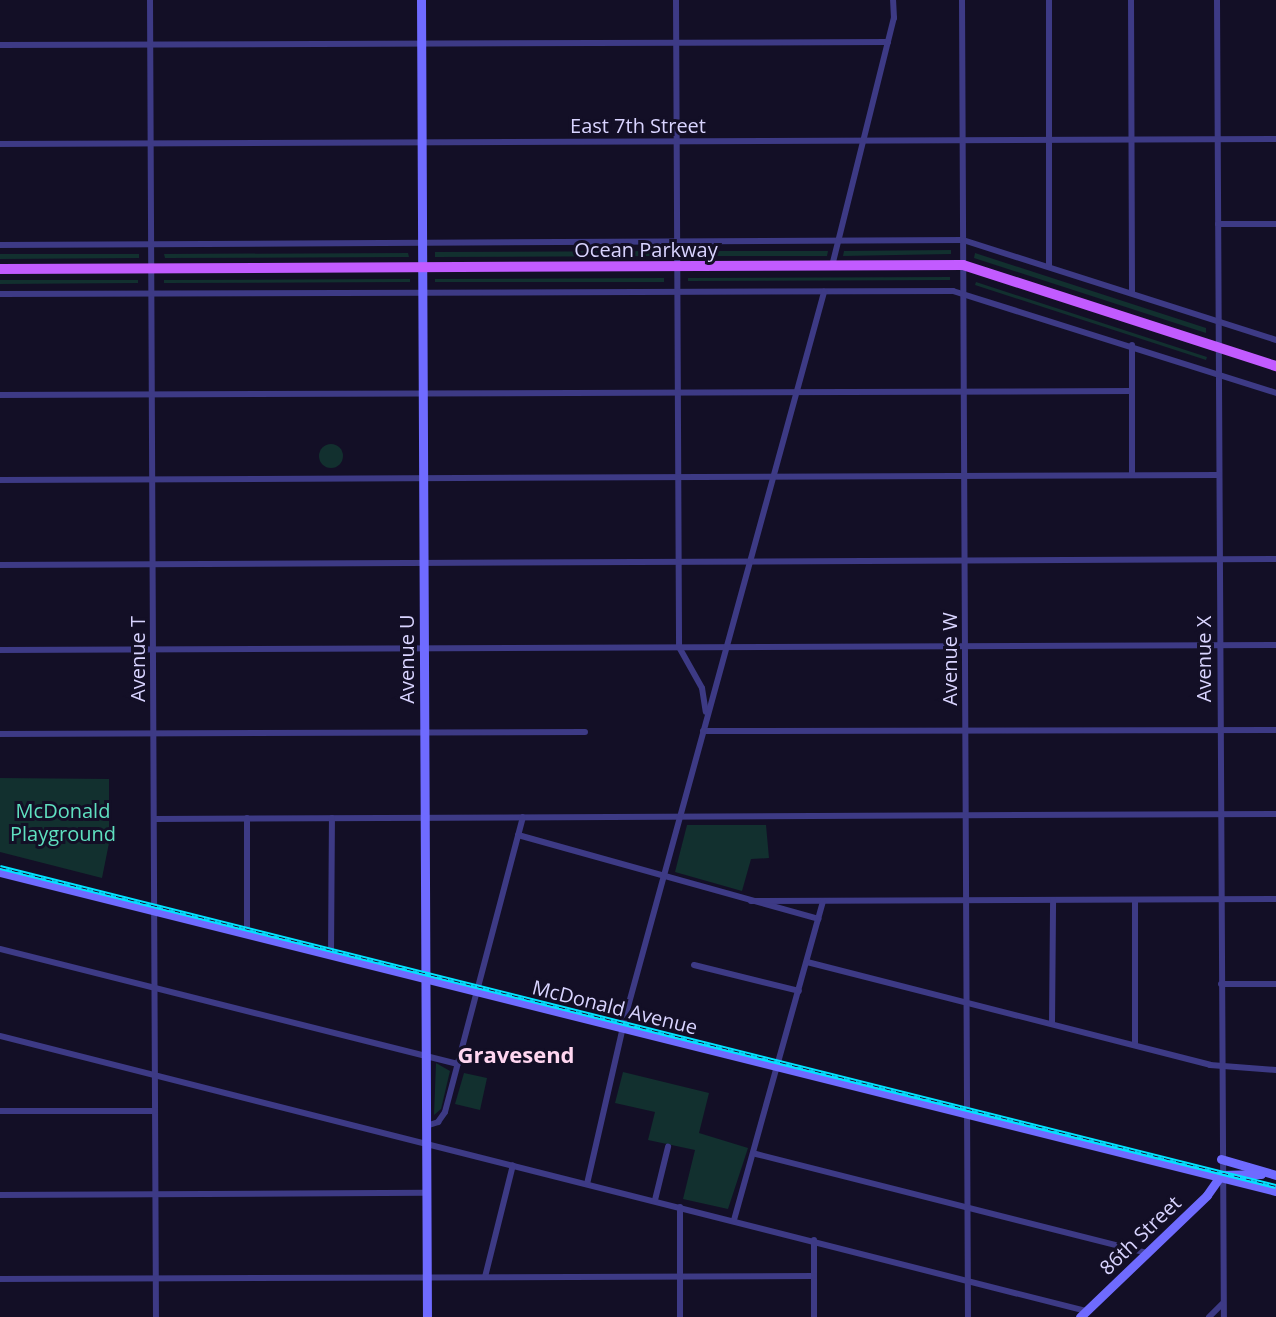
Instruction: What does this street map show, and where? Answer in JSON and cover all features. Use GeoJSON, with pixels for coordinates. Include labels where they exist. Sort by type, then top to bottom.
{"type":"FeatureCollection","features":[{"type":"Feature","properties":{"kind":"main road","name":"Avenue U"},"geometry":{"type":"LineString","coordinates":[[421,0],[427,1317]]}},
{"type":"Feature","properties":{"kind":"main road","name":"Ocean Parkway"},"geometry":{"type":"LineString","coordinates":[[0,269],[963,265],[1276,366]]}},
{"type":"Feature","properties":{"kind":"main road","name":"McDonald Avenue"},"geometry":{"type":"LineString","coordinates":[[0,872],[1221,1175]]}},
{"type":"Feature","properties":{"kind":"main road"},"geometry":{"type":"LineString","coordinates":[[1221,1159],[1276,1175]]}},
{"type":"Feature","properties":{"kind":"main road"},"geometry":{"type":"LineString","coordinates":[[1221,1175],[1231,1171],[1276,1175]]}},
{"type":"Feature","properties":{"kind":"main road"},"geometry":{"type":"LineString","coordinates":[[1221,1175],[1276,1191]]}},
{"type":"Feature","properties":{"kind":"main road","name":"86th Street"},"geometry":{"type":"LineString","coordinates":[[1083,1314],[1147,1253],[1221,1175]]}},
{"type":"Feature","properties":{"kind":"street","name":"Avenue T"},"geometry":{"type":"LineString","coordinates":[[150,0],[156,1317]]}},
{"type":"Feature","properties":{"kind":"street"},"geometry":{"type":"LineString","coordinates":[[676,0],[679,647],[705,696],[704,727]]}},
{"type":"Feature","properties":{"kind":"street"},"geometry":{"type":"LineString","coordinates":[[832,266],[888,42],[893,0]]}},
{"type":"Feature","properties":{"kind":"street","name":"Avenue W"},"geometry":{"type":"LineString","coordinates":[[962,0],[968,1317]]}},
{"type":"Feature","properties":{"kind":"street"},"geometry":{"type":"LineString","coordinates":[[1049,0],[1049,267]]}},
{"type":"Feature","properties":{"kind":"street"},"geometry":{"type":"LineString","coordinates":[[1131,0],[1132,293]]}},
{"type":"Feature","properties":{"kind":"street","name":"Avenue X"},"geometry":{"type":"LineString","coordinates":[[1217,0],[1224,1317]]}},
{"type":"Feature","properties":{"kind":"street"},"geometry":{"type":"LineString","coordinates":[[0,45],[888,42]]}},
{"type":"Feature","properties":{"kind":"street","name":"East 7th Street"},"geometry":{"type":"LineString","coordinates":[[0,144],[1276,139]]}},
{"type":"Feature","properties":{"kind":"street"},"geometry":{"type":"LineString","coordinates":[[1218,224],[1276,224]]}},
{"type":"Feature","properties":{"kind":"street","name":"Ocean Parkway"},"geometry":{"type":"LineString","coordinates":[[0,245],[963,240],[1276,340]]}},
{"type":"Feature","properties":{"kind":"street"},"geometry":{"type":"LineString","coordinates":[[587,1184],[664,877],[824,292]]}},
{"type":"Feature","properties":{"kind":"street"},"geometry":{"type":"LineString","coordinates":[[0,294],[963,293],[1276,393]]}},
{"type":"Feature","properties":{"kind":"street"},"geometry":{"type":"LineString","coordinates":[[1132,345],[1132,475]]}},
{"type":"Feature","properties":{"kind":"street"},"geometry":{"type":"LineString","coordinates":[[0,395],[1132,391]]}},
{"type":"Feature","properties":{"kind":"street"},"geometry":{"type":"LineString","coordinates":[[0,480],[1219,475]]}},
{"type":"Feature","properties":{"kind":"street"},"geometry":{"type":"LineString","coordinates":[[0,565],[1276,559]]}},
{"type":"Feature","properties":{"kind":"street"},"geometry":{"type":"LineString","coordinates":[[0,650],[1276,645]]}},
{"type":"Feature","properties":{"kind":"street"},"geometry":{"type":"LineString","coordinates":[[704,727],[965,731],[1276,730]]}},
{"type":"Feature","properties":{"kind":"street"},"geometry":{"type":"LineString","coordinates":[[0,734],[585,732]]}},
{"type":"Feature","properties":{"kind":"street"},"geometry":{"type":"LineString","coordinates":[[154,819],[1276,814]]}},
{"type":"Feature","properties":{"kind":"street"},"geometry":{"type":"LineString","coordinates":[[426,1126],[438,1122],[445,1112],[523,817]]}},
{"type":"Feature","properties":{"kind":"street"},"geometry":{"type":"LineString","coordinates":[[247,818],[247,933]]}},
{"type":"Feature","properties":{"kind":"street"},"geometry":{"type":"LineString","coordinates":[[331,955],[332,818]]}},
{"type":"Feature","properties":{"kind":"street"},"geometry":{"type":"LineString","coordinates":[[518,835],[818,919]]}},
{"type":"Feature","properties":{"kind":"street"},"geometry":{"type":"LineString","coordinates":[[751,901],[1276,899]]}},
{"type":"Feature","properties":{"kind":"street"},"geometry":{"type":"LineString","coordinates":[[1052,1024],[1053,900]]}},
{"type":"Feature","properties":{"kind":"street"},"geometry":{"type":"LineString","coordinates":[[1135,900],[1135,1045]]}},
{"type":"Feature","properties":{"kind":"street"},"geometry":{"type":"LineString","coordinates":[[734,1220],[756,1154],[823,901]]}},
{"type":"Feature","properties":{"kind":"street"},"geometry":{"type":"LineString","coordinates":[[0,949],[458,1064]]}},
{"type":"Feature","properties":{"kind":"street"},"geometry":{"type":"LineString","coordinates":[[807,962],[1221,1067],[1276,1070]]}},
{"type":"Feature","properties":{"kind":"street"},"geometry":{"type":"LineString","coordinates":[[694,965],[799,991]]}},
{"type":"Feature","properties":{"kind":"street"},"geometry":{"type":"LineString","coordinates":[[1221,984],[1276,984]]}},
{"type":"Feature","properties":{"kind":"street"},"geometry":{"type":"LineString","coordinates":[[0,1036],[968,1279],[1083,1314]]}},
{"type":"Feature","properties":{"kind":"street"},"geometry":{"type":"LineString","coordinates":[[0,1111],[155,1111]]}},
{"type":"Feature","properties":{"kind":"street"},"geometry":{"type":"LineString","coordinates":[[655,1200],[668,1147]]}},
{"type":"Feature","properties":{"kind":"street"},"geometry":{"type":"LineString","coordinates":[[756,1154],[1147,1253]]}},
{"type":"Feature","properties":{"kind":"street"},"geometry":{"type":"LineString","coordinates":[[485,1277],[513,1165]]}},
{"type":"Feature","properties":{"kind":"street"},"geometry":{"type":"LineString","coordinates":[[0,1195],[426,1193]]}},
{"type":"Feature","properties":{"kind":"street"},"geometry":{"type":"LineString","coordinates":[[680,1207],[680,1317]]}},
{"type":"Feature","properties":{"kind":"street"},"geometry":{"type":"LineString","coordinates":[[814,1240],[814,1317]]}},
{"type":"Feature","properties":{"kind":"street"},"geometry":{"type":"LineString","coordinates":[[0,1279],[814,1276]]}},
{"type":"Feature","properties":{"kind":"street"},"geometry":{"type":"LineString","coordinates":[[1209,1317],[1222,1304]]}},
{"type":"Feature","properties":{"kind":"green space"},"geometry":{"type":"Polygon","coordinates":[[[951,250],[951,254],[843,256],[844,251],[951,250]]]}},
{"type":"Feature","properties":{"kind":"green space"},"geometry":{"type":"Polygon","coordinates":[[[664,251],[664,256],[435,257],[435,252],[664,251]]]}},
{"type":"Feature","properties":{"kind":"green space"},"geometry":{"type":"Polygon","coordinates":[[[688,251],[828,251],[827,256],[688,256],[688,251]]]}},
{"type":"Feature","properties":{"kind":"green space"},"geometry":{"type":"Polygon","coordinates":[[[408,253],[409,257],[165,258],[164,254],[408,253]]]}},
{"type":"Feature","properties":{"kind":"green space"},"geometry":{"type":"Polygon","coordinates":[[[975,253],[1206,328],[1206,333],[974,258],[975,253]]]}},
{"type":"Feature","properties":{"kind":"green space"},"geometry":{"type":"Polygon","coordinates":[[[0,254],[139,254],[139,258],[0,259],[0,254]]]}},
{"type":"Feature","properties":{"kind":"green space"},"geometry":{"type":"Polygon","coordinates":[[[950,277],[950,280],[688,281],[688,278],[950,277]]]}},
{"type":"Feature","properties":{"kind":"green space"},"geometry":{"type":"Polygon","coordinates":[[[664,278],[664,282],[435,282],[435,279],[664,278]]]}},
{"type":"Feature","properties":{"kind":"green space"},"geometry":{"type":"Polygon","coordinates":[[[410,279],[410,282],[164,283],[164,280],[410,279]]]}},
{"type":"Feature","properties":{"kind":"green space"},"geometry":{"type":"Polygon","coordinates":[[[0,280],[138,280],[138,283],[0,284],[0,280]]]}},
{"type":"Feature","properties":{"kind":"green space"},"geometry":{"type":"Polygon","coordinates":[[[976,282],[1207,357],[1206,360],[975,285],[976,282]]]}},
{"type":"Feature","properties":{"kind":"green space"},"geometry":{"type":"Polygon","coordinates":[[[331,444],[339,448],[343,456],[339,464],[331,468],[323,464],[319,456],[323,448],[331,444]]]}},
{"type":"Feature","properties":{"kind":"green space","name":"McDonald Playground"},"geometry":{"type":"Polygon","coordinates":[[[0,778],[109,779],[109,843],[102,878],[0,852],[0,778]]]}},
{"type":"Feature","properties":{"kind":"green space"},"geometry":{"type":"Polygon","coordinates":[[[687,825],[766,825],[769,858],[751,859],[742,891],[675,872],[687,825]]]}},
{"type":"Feature","properties":{"kind":"green space"},"geometry":{"type":"Polygon","coordinates":[[[436,1063],[450,1071],[441,1109],[434,1115],[436,1063]]]}},
{"type":"Feature","properties":{"kind":"green space"},"geometry":{"type":"Polygon","coordinates":[[[623,1072],[709,1093],[699,1133],[748,1148],[728,1209],[683,1199],[695,1150],[648,1140],[655,1112],[615,1103],[623,1072]]]}},
{"type":"Feature","properties":{"kind":"green space"},"geometry":{"type":"Polygon","coordinates":[[[464,1073],[487,1078],[480,1110],[455,1104],[464,1073]]]}},
{"type":"Feature","properties":{"kind":"railway"},"geometry":{"type":"LineString","coordinates":[[0,867],[1276,1186]]}},
{"type":"Feature","properties":{"kind":"district","name":"Gravesend"},"geometry":{"type":"Point","coordinates":[516,1055]}}]}
